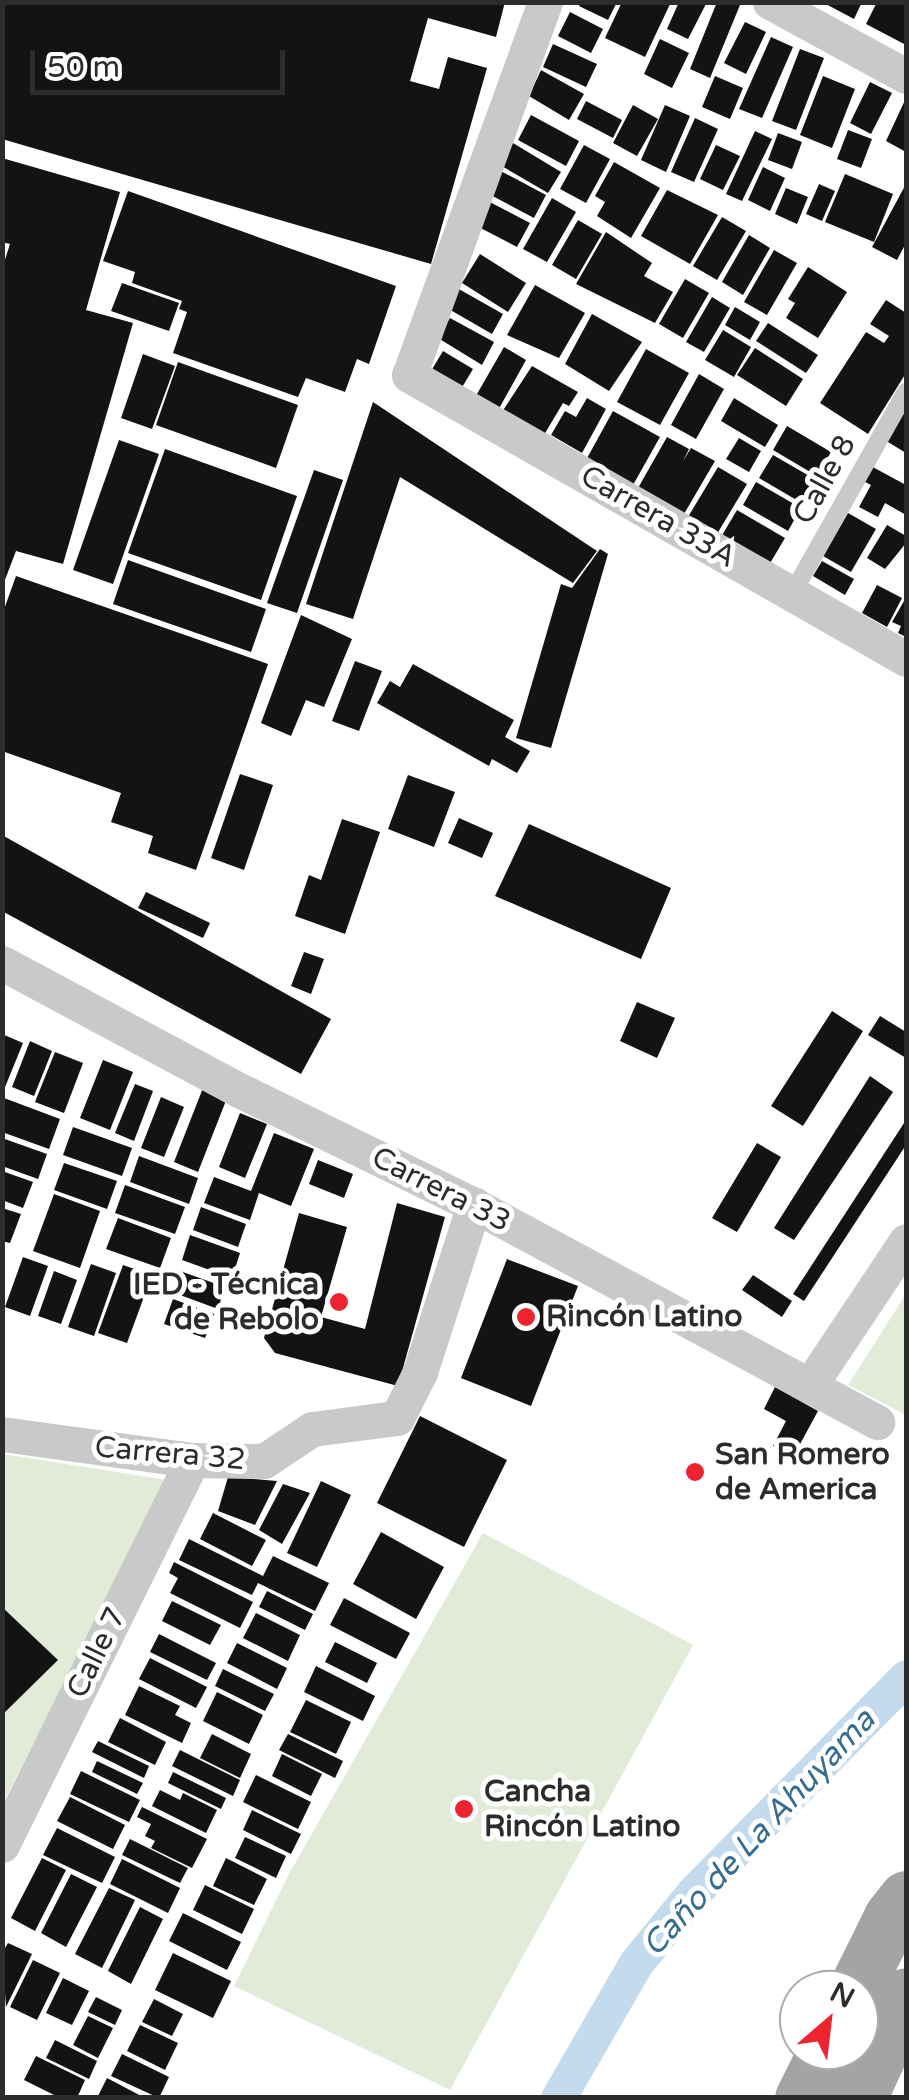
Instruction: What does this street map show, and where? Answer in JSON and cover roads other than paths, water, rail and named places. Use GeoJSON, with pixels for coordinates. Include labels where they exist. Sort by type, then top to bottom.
{"type":"FeatureCollection","features":[{"type":"Feature","properties":{"kind":"main road"},"geometry":{"type":"LineString","coordinates":[[865,1970],[891,1918],[906,1898]]}},
{"type":"Feature","properties":{"kind":"main road"},"geometry":{"type":"LineString","coordinates":[[859,2098],[906,1996]]}},
{"type":"Feature","properties":{"kind":"main road"},"geometry":{"type":"LineString","coordinates":[[802,2098],[816,2070]]}},
{"type":"Feature","properties":{"kind":"street","name":"Carrera 33A"},"geometry":{"type":"LineString","coordinates":[[545,2],[409,375],[906,659]]}},
{"type":"Feature","properties":{"kind":"street"},"geometry":{"type":"LineString","coordinates":[[770,2],[906,76]]}},
{"type":"Feature","properties":{"kind":"street","name":"Carrera 33"},"geometry":{"type":"LineString","coordinates":[[2,963],[239,1090],[474,1205],[877,1422]]}},
{"type":"Feature","properties":{"kind":"street","name":"Carrera 32"},"geometry":{"type":"LineString","coordinates":[[2,1434],[192,1460],[264,1461],[312,1429],[397,1418],[420,1372],[474,1205]]}},
{"type":"Feature","properties":{"kind":"street"},"geometry":{"type":"LineString","coordinates":[[810,1385],[906,1241]]}},
{"type":"Feature","properties":{"kind":"street","name":"Calle 7"},"geometry":{"type":"LineString","coordinates":[[2,1845],[192,1460]]}},
{"type":"Feature","properties":{"kind":"lane","name":"Calle 8"},"geometry":{"type":"LineString","coordinates":[[792,594],[906,392]]}},
{"type":"Feature","properties":{"kind":"waterway","name":"Caño de La Ahuyama"},"geometry":{"type":"LineString","coordinates":[[558,2098],[636,1963],[693,1893],[906,1677]]}},
{"type":"Feature","properties":{"kind":"place","name":"IED - Técnica de Rebolo"},"geometry":{"type":"Point","coordinates":[339,1302]}},
{"type":"Feature","properties":{"kind":"place","name":"Rincón Latino"},"geometry":{"type":"Point","coordinates":[526,1317]}},
{"type":"Feature","properties":{"kind":"place","name":"San Romero de America"},"geometry":{"type":"Point","coordinates":[695,1472]}},
{"type":"Feature","properties":{"kind":"place","name":"Cancha Rincón Latino"},"geometry":{"type":"Point","coordinates":[464,1809]}}]}
